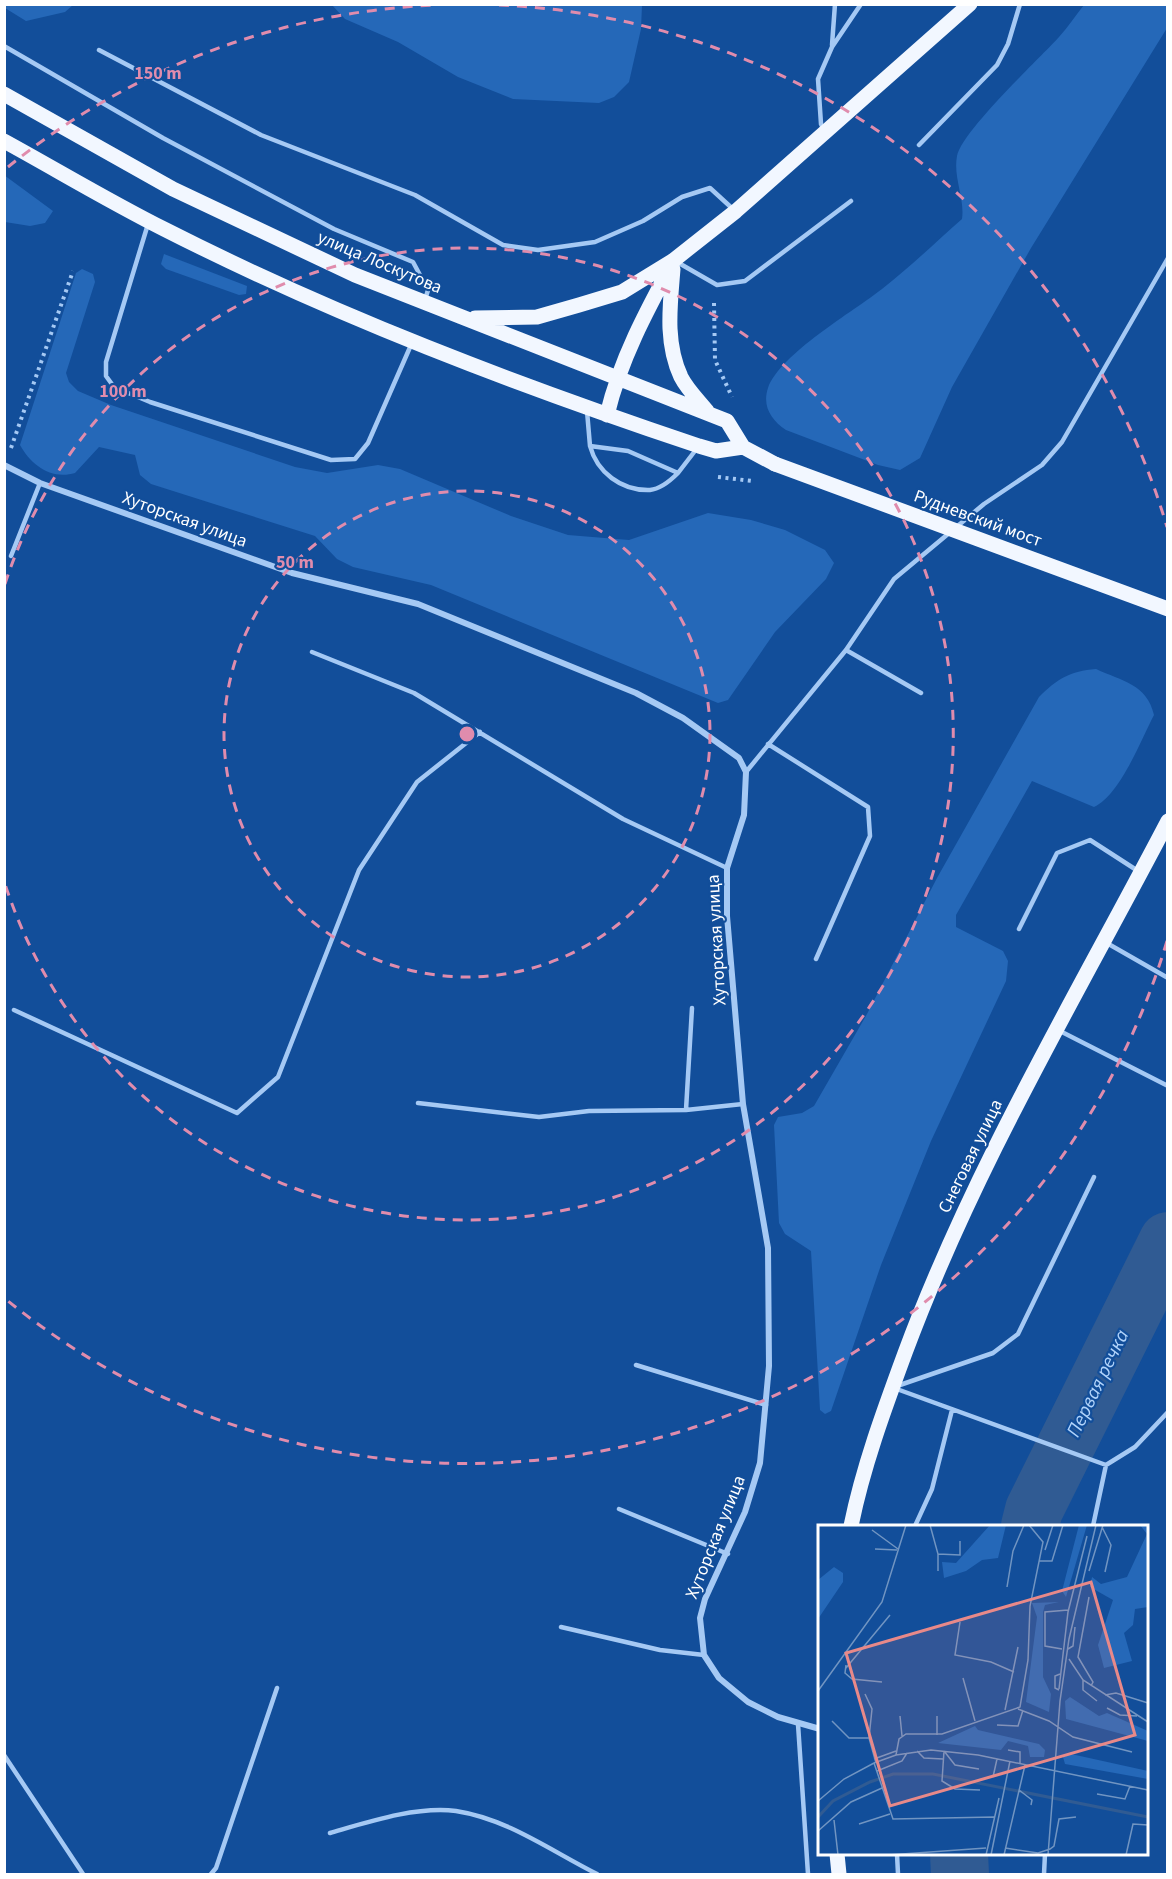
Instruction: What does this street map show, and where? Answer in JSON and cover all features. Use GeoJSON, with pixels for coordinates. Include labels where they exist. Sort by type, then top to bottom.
{"type":"FeatureCollection","features":[{"type":"Feature","properties":{"kind":"main road"},"geometry":{"type":"LineString","coordinates":[[466,318],[537,317],[622,292],[674,260],[736,211],[970,4]]}},
{"type":"Feature","properties":{"kind":"main road","name":"улица Лоскутова"},"geometry":{"type":"LineString","coordinates":[[4,94],[173,189],[345,271],[423,304],[466,318],[727,421],[743,447]]}},
{"type":"Feature","properties":{"kind":"main road"},"geometry":{"type":"LineString","coordinates":[[4,141],[149,221],[354,317],[587,409],[716,451],[743,447]]}},
{"type":"Feature","properties":{"kind":"main road"},"geometry":{"type":"LineString","coordinates":[[607,415],[616,376],[674,260]]}},
{"type":"Feature","properties":{"kind":"main road"},"geometry":{"type":"LineString","coordinates":[[674,260],[668,316],[673,352],[682,379],[709,414]]}},
{"type":"Feature","properties":{"kind":"main road","name":"Рудневский мост"},"geometry":{"type":"LineString","coordinates":[[743,447],[776,464],[1167,609]]}},
{"type":"Feature","properties":{"kind":"main road","name":"Снеговая улица"},"geometry":{"type":"LineString","coordinates":[[851,1525],[864,1473],[892,1387],[933,1277],[1056,1029],[1140,872],[1163,842],[1167,821]]}},
{"type":"Feature","properties":{"kind":"main road"},"geometry":{"type":"LineString","coordinates":[[837,1855],[839,1875]]}},
{"type":"Feature","properties":{"kind":"street","name":"Хуторская улица"},"geometry":{"type":"LineString","coordinates":[[5,466],[40,483],[292,573],[418,604],[636,693],[683,718],[734,753],[746,772],[744,815],[727,868],[732,979],[743,1104],[768,1248],[769,1366],[760,1463],[745,1512],[728,1554],[705,1599],[700,1618],[704,1655],[719,1678],[748,1702],[798,1724],[818,1729]]}},
{"type":"Feature","properties":{"kind":"lane"},"geometry":{"type":"LineString","coordinates":[[832,47],[835,4]]}},
{"type":"Feature","properties":{"kind":"lane"},"geometry":{"type":"LineString","coordinates":[[826,132],[821,124],[819,79],[832,47],[861,4]]}},
{"type":"Feature","properties":{"kind":"lane"},"geometry":{"type":"LineString","coordinates":[[919,145],[997,65],[1008,44],[1020,4]]}},
{"type":"Feature","properties":{"kind":"lane"},"geometry":{"type":"LineString","coordinates":[[4,46],[163,138],[333,229],[413,262],[428,290],[423,304]]}},
{"type":"Feature","properties":{"kind":"lane"},"geometry":{"type":"LineString","coordinates":[[99,50],[261,135],[415,195],[503,245],[538,250],[595,242],[643,221],[682,197],[710,188],[736,211]]}},
{"type":"Feature","properties":{"kind":"lane"},"geometry":{"type":"LineString","coordinates":[[674,260],[717,285],[745,281],[850,201]]}},
{"type":"Feature","properties":{"kind":"lane"},"geometry":{"type":"LineString","coordinates":[[149,221],[106,362],[106,376],[114,387],[150,402],[331,460],[355,459],[368,442],[414,340]]}},
{"type":"Feature","properties":{"kind":"lane"},"geometry":{"type":"LineString","coordinates":[[746,772],[846,650],[894,579],[984,504],[1042,465],[1062,441],[1167,258]]}},
{"type":"Feature","properties":{"kind":"lane"},"geometry":{"type":"LineString","coordinates":[[587,409],[590,446],[594,462],[605,475],[632,487],[652,490],[667,483],[699,446]]}},
{"type":"Feature","properties":{"kind":"lane"},"geometry":{"type":"LineString","coordinates":[[590,446],[628,451],[678,473]]}},
{"type":"Feature","properties":{"kind":"lane"},"geometry":{"type":"LineString","coordinates":[[11,556],[40,483]]}},
{"type":"Feature","properties":{"kind":"lane"},"geometry":{"type":"LineString","coordinates":[[846,650],[921,693]]}},
{"type":"Feature","properties":{"kind":"lane"},"geometry":{"type":"LineString","coordinates":[[312,652],[414,693],[623,819],[727,868]]}},
{"type":"Feature","properties":{"kind":"lane"},"geometry":{"type":"LineString","coordinates":[[14,1010],[237,1113],[278,1077],[359,870],[417,782],[480,732]]}},
{"type":"Feature","properties":{"kind":"lane"},"geometry":{"type":"LineString","coordinates":[[768,744],[868,807],[870,836],[816,959]]}},
{"type":"Feature","properties":{"kind":"lane"},"geometry":{"type":"LineString","coordinates":[[1019,929],[1057,853],[1090,840],[1140,872]]}},
{"type":"Feature","properties":{"kind":"lane"},"geometry":{"type":"LineString","coordinates":[[1103,941],[1167,978]]}},
{"type":"Feature","properties":{"kind":"lane"},"geometry":{"type":"LineString","coordinates":[[686,1110],[692,1008]]}},
{"type":"Feature","properties":{"kind":"lane"},"geometry":{"type":"LineString","coordinates":[[1056,1029],[1167,1086]]}},
{"type":"Feature","properties":{"kind":"lane"},"geometry":{"type":"LineString","coordinates":[[418,1103],[540,1117],[590,1111],[686,1110],[743,1104]]}},
{"type":"Feature","properties":{"kind":"lane"},"geometry":{"type":"LineString","coordinates":[[892,1387],[993,1353],[1018,1334],[1094,1177]]}},
{"type":"Feature","properties":{"kind":"lane"},"geometry":{"type":"LineString","coordinates":[[636,1365],[766,1405]]}},
{"type":"Feature","properties":{"kind":"lane"},"geometry":{"type":"LineString","coordinates":[[892,1387],[1106,1464]]}},
{"type":"Feature","properties":{"kind":"lane"},"geometry":{"type":"LineString","coordinates":[[916,1525],[932,1489],[952,1410]]}},
{"type":"Feature","properties":{"kind":"lane"},"geometry":{"type":"LineString","coordinates":[[1093,1525],[1106,1464],[1134,1447],[1167,1412]]}},
{"type":"Feature","properties":{"kind":"lane"},"geometry":{"type":"LineString","coordinates":[[619,1509],[728,1554]]}},
{"type":"Feature","properties":{"kind":"lane"},"geometry":{"type":"LineString","coordinates":[[561,1627],[660,1650],[704,1655]]}},
{"type":"Feature","properties":{"kind":"lane"},"geometry":{"type":"LineString","coordinates":[[211,1875],[216,1868],[277,1688]]}},
{"type":"Feature","properties":{"kind":"lane"},"geometry":{"type":"LineString","coordinates":[[798,1724],[808,1875]]}},
{"type":"Feature","properties":{"kind":"lane"},"geometry":{"type":"LineString","coordinates":[[4,1755],[83,1875]]}},
{"type":"Feature","properties":{"kind":"lane"},"geometry":{"type":"LineString","coordinates":[[330,1833],[398,1814],[454,1811],[499,1823],[525,1834],[597,1875]]}},
{"type":"Feature","properties":{"kind":"lane"},"geometry":{"type":"LineString","coordinates":[[897,1855],[898,1875]]}},
{"type":"Feature","properties":{"kind":"lane"},"geometry":{"type":"LineString","coordinates":[[1044,1875],[1045,1855]]}},
{"type":"Feature","properties":{"kind":"path"},"geometry":{"type":"LineString","coordinates":[[5,466],[73,271]]}},
{"type":"Feature","properties":{"kind":"path"},"geometry":{"type":"LineString","coordinates":[[717,285],[714,307],[715,360],[737,408]]}},
{"type":"Feature","properties":{"kind":"path"},"geometry":{"type":"LineString","coordinates":[[678,473],[757,481]]}},
{"type":"Feature","properties":{"kind":"shaded area"},"geometry":{"type":"Polygon","coordinates":[[[4,5],[73,5],[65,12],[26,21],[5,8],[4,5]]]}},
{"type":"Feature","properties":{"kind":"shaded area"},"geometry":{"type":"Polygon","coordinates":[[[332,5],[642,5],[641,29],[629,82],[614,97],[599,103],[513,99],[458,77],[398,42],[345,19],[332,5]]]}},
{"type":"Feature","properties":{"kind":"shaded area"},"geometry":{"type":"Polygon","coordinates":[[[1084,5],[1167,5],[1167,28],[1031,248],[952,387],[920,458],[900,470],[878,465],[786,430],[776,422],[767,407],[766,395],[775,375],[802,348],[882,289],[962,219],[956,164],[962,145],[986,113],[1059,37],[1084,5]]]}},
{"type":"Feature","properties":{"kind":"shaded area"},"geometry":{"type":"Polygon","coordinates":[[[4,175],[53,211],[45,223],[30,226],[5,222],[4,175]]]}},
{"type":"Feature","properties":{"kind":"shaded area"},"geometry":{"type":"Polygon","coordinates":[[[164,254],[247,286],[246,294],[239,295],[166,269],[161,264],[164,254]]]}},
{"type":"Feature","properties":{"kind":"shaded area"},"geometry":{"type":"Polygon","coordinates":[[[82,269],[93,274],[95,282],[66,373],[69,382],[78,391],[111,405],[295,467],[327,473],[378,465],[400,469],[511,516],[568,535],[629,540],[708,513],[751,520],[785,530],[825,550],[834,563],[826,579],[775,632],[728,700],[718,703],[431,585],[353,567],[337,559],[315,536],[151,484],[140,475],[135,455],[99,447],[75,473],[66,475],[50,472],[30,459],[20,445],[76,273],[82,269]]]}},
{"type":"Feature","properties":{"kind":"shaded area"},"geometry":{"type":"Polygon","coordinates":[[[1096,669],[1139,690],[1146,696],[1154,715],[1121,779],[1104,801],[1094,807],[1032,781],[956,915],[956,927],[1003,951],[1008,961],[1006,981],[931,1141],[881,1265],[831,1411],[825,1414],[820,1410],[811,1251],[785,1234],[779,1223],[774,1125],[778,1117],[802,1113],[814,1106],[867,1014],[937,878],[1039,697],[1064,677],[1096,669]]]}},
{"type":"Feature","properties":{"kind":"waterway","name":"Первая речка"},"geometry":{"type":"LineString","coordinates":[[1030,1525],[1034,1510],[1168,1241]]}},
{"type":"Feature","properties":{"kind":"waterway","name":"Первая речка"},"geometry":{"type":"LineString","coordinates":[[959,1855],[960,1874]]}}]}
